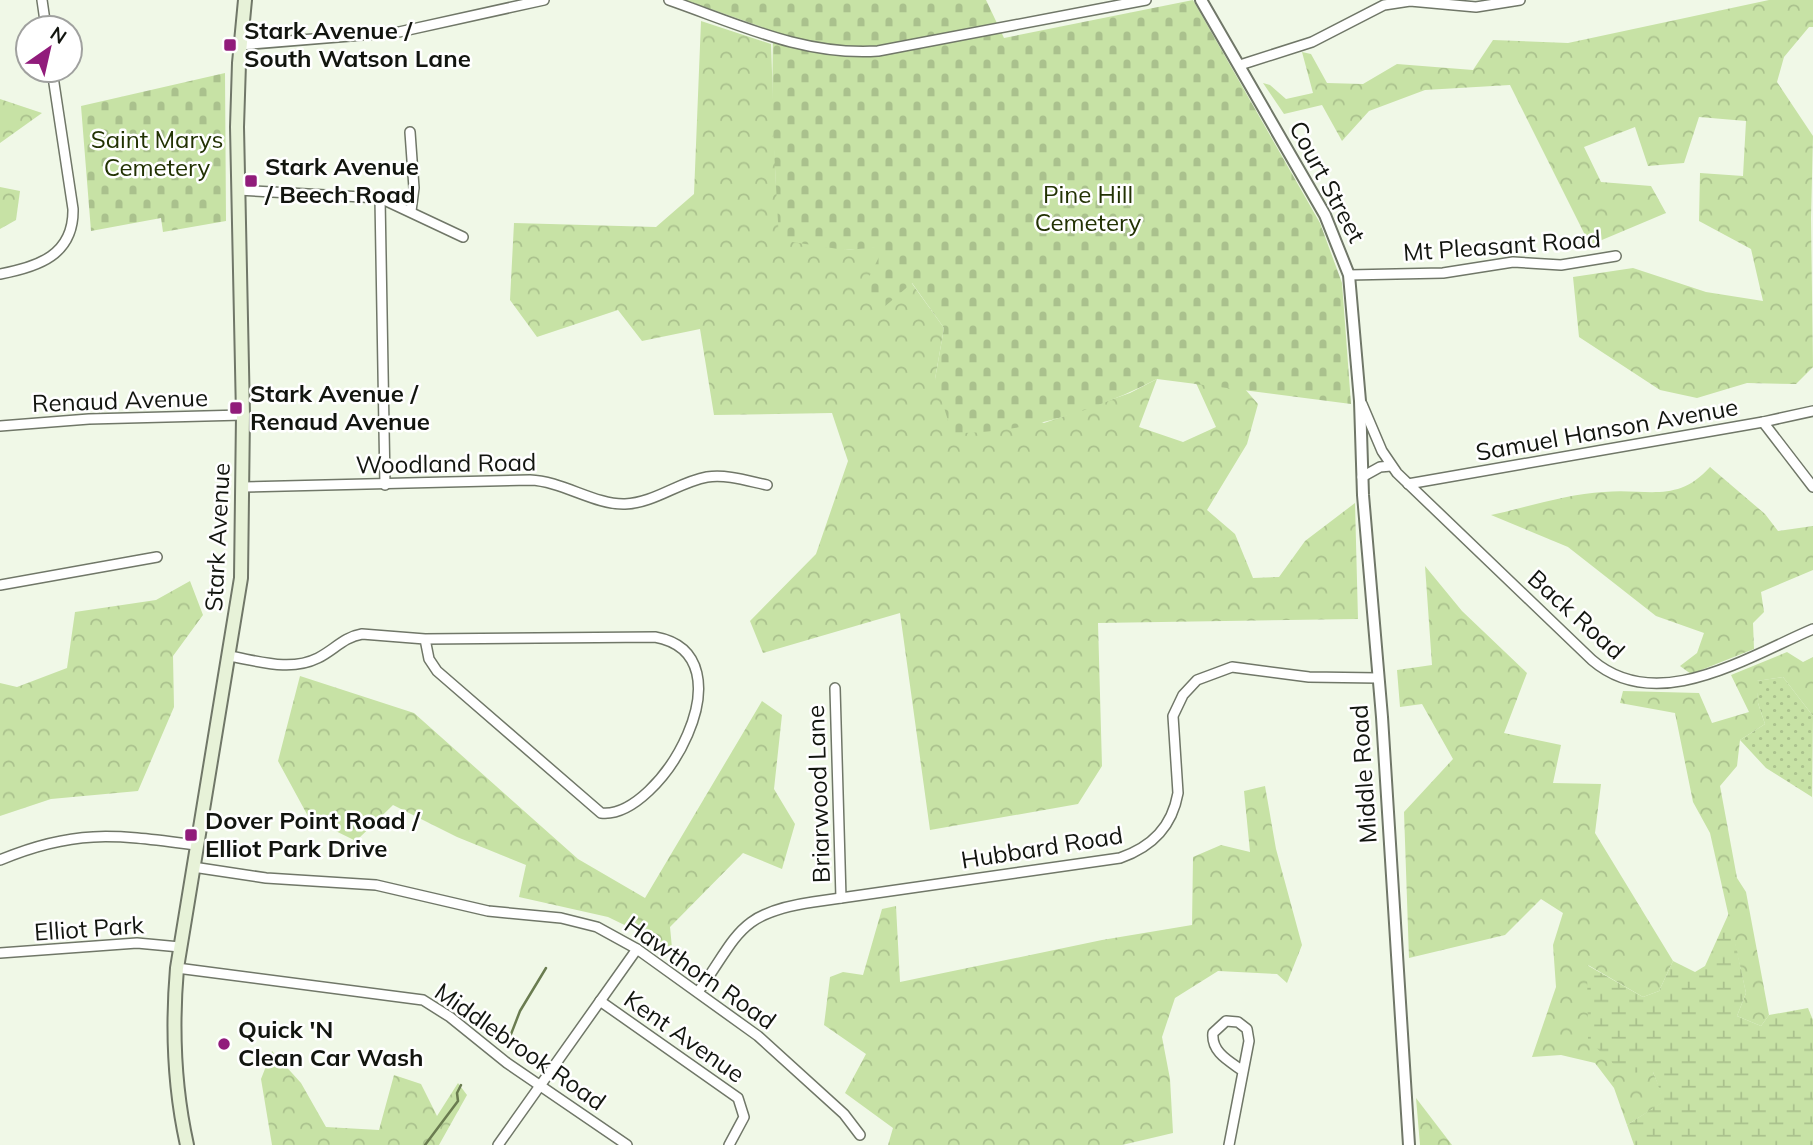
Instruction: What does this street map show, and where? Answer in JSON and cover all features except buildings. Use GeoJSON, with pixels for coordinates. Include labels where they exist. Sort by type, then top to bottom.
{"type":"FeatureCollection","features":[{"type":"Feature","properties":{"kind":"main road","name":"Stark Avenue"},"geometry":{"type":"LineString","coordinates":[[187,1145],[181,1113],[173,1022],[177,968],[242,578],[240,45],[246,0]]}},
{"type":"Feature","properties":{"kind":"street"},"geometry":{"type":"LineString","coordinates":[[240,45],[400,32],[544,0]]}},
{"type":"Feature","properties":{"kind":"street"},"geometry":{"type":"LineString","coordinates":[[669,0],[806,47],[847,53],[878,51],[1102,4],[1146,0]]}},
{"type":"Feature","properties":{"kind":"street","name":"Court Street"},"geometry":{"type":"LineString","coordinates":[[1201,0],[1325,215],[1349,275],[1360,401]]}},
{"type":"Feature","properties":{"kind":"street"},"geometry":{"type":"LineString","coordinates":[[1240,65],[1312,42],[1384,5],[1410,1],[1476,7],[1520,0]]}},
{"type":"Feature","properties":{"kind":"street"},"geometry":{"type":"LineString","coordinates":[[0,274],[41,265],[50,260],[64,244],[73,218],[54,84]]}},
{"type":"Feature","properties":{"kind":"street"},"geometry":{"type":"LineString","coordinates":[[410,132],[414,188],[411,211]]}},
{"type":"Feature","properties":{"kind":"street"},"geometry":{"type":"LineString","coordinates":[[239,190],[380,198],[463,237]]}},
{"type":"Feature","properties":{"kind":"street"},"geometry":{"type":"LineString","coordinates":[[380,198],[385,485]]}},
{"type":"Feature","properties":{"kind":"street","name":"Mt Pleasant Road"},"geometry":{"type":"LineString","coordinates":[[1349,275],[1454,272],[1513,262],[1561,265],[1616,257]]}},
{"type":"Feature","properties":{"kind":"street","name":"Back Road"},"geometry":{"type":"LineString","coordinates":[[1360,401],[1391,466],[1592,660],[1623,680],[1648,684],[1681,681],[1813,629]]}},
{"type":"Feature","properties":{"kind":"street","name":"Middle Road"},"geometry":{"type":"LineString","coordinates":[[1360,401],[1362,477],[1409,1145]]}},
{"type":"Feature","properties":{"kind":"street","name":"Samuel Hanson Avenue"},"geometry":{"type":"LineString","coordinates":[[1408,484],[1813,411]]}},
{"type":"Feature","properties":{"kind":"street","name":"Renaud Avenue"},"geometry":{"type":"LineString","coordinates":[[0,426],[89,419],[243,415]]}},
{"type":"Feature","properties":{"kind":"street"},"geometry":{"type":"LineString","coordinates":[[1763,422],[1813,487]]}},
{"type":"Feature","properties":{"kind":"street"},"geometry":{"type":"LineString","coordinates":[[1362,477],[1380,467],[1391,466]]}},
{"type":"Feature","properties":{"kind":"street","name":"Woodland Road"},"geometry":{"type":"LineString","coordinates":[[243,488],[541,480],[624,504],[646,500],[706,477],[723,477],[767,485]]}},
{"type":"Feature","properties":{"kind":"street"},"geometry":{"type":"LineString","coordinates":[[0,585],[157,557]]}},
{"type":"Feature","properties":{"kind":"street"},"geometry":{"type":"LineString","coordinates":[[229,656],[296,665],[317,659],[352,635],[425,639],[598,636],[667,639],[685,651],[692,661],[699,684],[697,710],[680,748],[641,799],[623,810],[601,813],[437,671],[429,659],[425,639]]}},
{"type":"Feature","properties":{"kind":"street","name":"Hubbard Road"},"geometry":{"type":"LineString","coordinates":[[698,992],[738,933],[755,917],[779,908],[1120,859],[1140,851],[1157,838],[1176,805],[1178,793],[1173,716],[1183,695],[1197,680],[1232,667],[1309,677],[1378,678]]}},
{"type":"Feature","properties":{"kind":"street","name":"Briarwood Lane"},"geometry":{"type":"LineString","coordinates":[[835,688],[841,898]]}},
{"type":"Feature","properties":{"kind":"street"},"geometry":{"type":"LineString","coordinates":[[0,860],[41,843],[94,835],[196,845]]}},
{"type":"Feature","properties":{"kind":"street","name":"Hawthorn Road"},"geometry":{"type":"LineString","coordinates":[[193,867],[266,878],[376,885],[488,911],[572,920],[607,931],[698,992],[773,1049],[844,1114],[860,1135]]}},
{"type":"Feature","properties":{"kind":"street","name":"Elliot Park"},"geometry":{"type":"LineString","coordinates":[[0,953],[127,943],[180,947]]}},
{"type":"Feature","properties":{"kind":"street"},"geometry":{"type":"LineString","coordinates":[[498,1145],[637,949]]}},
{"type":"Feature","properties":{"kind":"street","name":"Middlebrook Road"},"geometry":{"type":"LineString","coordinates":[[177,968],[423,1000],[627,1145]]}},
{"type":"Feature","properties":{"kind":"street","name":"Kent Avenue"},"geometry":{"type":"LineString","coordinates":[[600,1001],[738,1098],[744,1118],[729,1145]]}},
{"type":"Feature","properties":{"kind":"street"},"geometry":{"type":"LineString","coordinates":[[1229,1145],[1243,1071],[1249,1035],[1243,1025],[1226,1021],[1216,1027],[1214,1045],[1222,1056],[1243,1071]]}},
{"type":"Feature","properties":{"kind":"green space","name":"Pine Hill Cemetery"},"geometry":{"type":"Polygon","coordinates":[[[685,0],[986,0],[1004,38],[1193,0],[1320,223],[1342,283],[1351,404],[1157,379],[1109,401],[1032,425],[952,433],[935,379],[944,328],[912,283],[883,308],[862,291],[884,247],[845,250],[779,240],[772,113],[773,31],[685,0]]]}},
{"type":"Feature","properties":{"kind":"green space"},"geometry":{"type":"Polygon","coordinates":[[[1769,0],[1813,0],[1813,27],[1809,27],[1784,57],[1777,82],[1813,136],[1813,367],[1796,384],[1747,383],[1697,398],[1660,390],[1579,337],[1573,277],[1633,268],[1706,292],[1763,301],[1751,249],[1699,221],[1700,173],[1743,176],[1746,121],[1699,117],[1684,163],[1648,166],[1635,127],[1584,147],[1601,182],[1651,186],[1666,213],[1590,245],[1510,85],[1425,90],[1369,111],[1342,141],[1322,105],[1284,114],[1263,83],[1270,85],[1286,99],[1313,93],[1302,52],[1311,54],[1327,83],[1363,84],[1397,64],[1473,70],[1493,40],[1568,43],[1769,0]]]}},
{"type":"Feature","properties":{"kind":"green space"},"geometry":{"type":"Polygon","coordinates":[[[701,21],[771,44],[776,186],[845,250],[885,246],[944,328],[935,379],[1044,423],[1130,393],[1157,379],[1139,427],[1183,442],[1216,427],[1196,383],[1244,388],[1258,404],[1247,444],[1207,510],[1235,534],[1253,578],[1279,577],[1305,541],[1355,503],[1358,619],[1098,623],[1102,766],[1078,804],[930,830],[900,613],[763,653],[750,621],[816,554],[848,461],[832,413],[714,415],[700,329],[642,341],[618,310],[537,337],[510,300],[514,223],[656,227],[694,194],[701,21]]]}},
{"type":"Feature","properties":{"kind":"green space","name":"Saint Marys Cemetery"},"geometry":{"type":"Polygon","coordinates":[[[225,73],[226,221],[163,232],[161,218],[91,231],[81,106],[225,73]]]}},
{"type":"Feature","properties":{"kind":"green space"},"geometry":{"type":"Polygon","coordinates":[[[0,99],[42,113],[0,143],[0,99]]]}},
{"type":"Feature","properties":{"kind":"green space"},"geometry":{"type":"Polygon","coordinates":[[[0,187],[20,191],[16,220],[0,229],[0,187]]]}},
{"type":"Feature","properties":{"kind":"green space"},"geometry":{"type":"Polygon","coordinates":[[[1710,467],[1765,514],[1778,531],[1813,526],[1813,570],[1761,592],[1764,612],[1753,623],[1754,649],[1691,674],[1680,666],[1697,653],[1704,633],[1656,616],[1568,547],[1491,515],[1590,493],[1673,490],[1698,479],[1710,467]]]}},
{"type":"Feature","properties":{"kind":"green space"},"geometry":{"type":"Polygon","coordinates":[[[1425,566],[1462,611],[1527,673],[1504,733],[1561,745],[1553,783],[1601,784],[1595,833],[1673,961],[1659,991],[1643,997],[1588,965],[1653,1072],[1665,1101],[1627,1125],[1614,1088],[1595,1063],[1561,1055],[1532,1057],[1556,987],[1553,945],[1563,913],[1541,899],[1505,935],[1409,958],[1404,812],[1453,759],[1422,704],[1400,707],[1397,670],[1432,665],[1425,566]]]}},
{"type":"Feature","properties":{"kind":"green space"},"geometry":{"type":"Polygon","coordinates":[[[190,581],[203,615],[173,656],[174,707],[138,791],[51,799],[0,816],[0,683],[17,687],[67,668],[75,612],[156,600],[190,581]]]}},
{"type":"Feature","properties":{"kind":"green space"},"geometry":{"type":"Polygon","coordinates":[[[1787,652],[1803,662],[1813,657],[1813,716],[1783,677],[1757,681],[1758,703],[1765,724],[1740,740],[1737,766],[1720,786],[1737,878],[1746,892],[1769,1015],[1761,1026],[1737,1016],[1746,993],[1710,833],[1693,802],[1675,713],[1620,703],[1623,691],[1699,693],[1712,723],[1749,712],[1731,675],[1787,652]]]}},
{"type":"Feature","properties":{"kind":"green space"},"geometry":{"type":"Polygon","coordinates":[[[300,676],[414,713],[578,859],[645,898],[762,701],[782,715],[774,789],[795,824],[782,869],[743,853],[670,927],[672,948],[608,917],[519,897],[526,865],[457,837],[393,805],[356,841],[309,818],[278,761],[300,676]]]}},
{"type":"Feature","properties":{"kind":"green space"},"geometry":{"type":"Polygon","coordinates":[[[1783,677],[1813,716],[1812,797],[1766,768],[1740,740],[1765,724],[1758,703],[1756,681],[1783,677]]]}},
{"type":"Feature","properties":{"kind":"green space"},"geometry":{"type":"Polygon","coordinates":[[[1265,786],[1276,849],[1302,945],[1287,983],[1277,974],[1218,971],[1175,998],[1162,1037],[1170,1079],[1173,1133],[1122,1145],[888,1145],[893,1128],[845,1093],[866,1054],[824,1025],[830,977],[843,972],[863,975],[882,909],[896,906],[900,982],[1102,940],[1192,925],[1193,857],[1221,845],[1250,852],[1244,791],[1265,786]]]}},
{"type":"Feature","properties":{"kind":"green space"},"geometry":{"type":"Polygon","coordinates":[[[1729,913],[1746,993],[1737,1016],[1761,1026],[1769,1015],[1808,1008],[1813,1020],[1813,1145],[1634,1145],[1627,1125],[1664,1101],[1653,1072],[1623,1073],[1588,1040],[1587,965],[1643,997],[1659,991],[1673,961],[1695,972],[1705,966],[1729,913]]]}},
{"type":"Feature","properties":{"kind":"green space"},"geometry":{"type":"Polygon","coordinates":[[[272,1051],[301,1083],[326,1127],[379,1130],[394,1075],[421,1084],[437,1116],[458,1083],[467,1095],[439,1145],[272,1145],[261,1079],[272,1051]]]}},
{"type":"Feature","properties":{"kind":"green space"},"geometry":{"type":"Polygon","coordinates":[[[1416,1098],[1452,1145],[1420,1145],[1416,1098]]]}},
{"type":"Feature","properties":{"kind":"waterway"},"geometry":{"type":"LineString","coordinates":[[506,1047],[520,1011],[546,968]]}},
{"type":"Feature","properties":{"kind":"waterway"},"geometry":{"type":"LineString","coordinates":[[425,1145],[458,1101],[457,1093],[461,1085]]}},
{"type":"Feature","properties":{"kind":"place","name":"Stark Avenue / South Watson Lane"},"geometry":{"type":"Point","coordinates":[230,45]}},
{"type":"Feature","properties":{"kind":"place","name":"Stark Avenue / Beech Road"},"geometry":{"type":"Point","coordinates":[251,181]}},
{"type":"Feature","properties":{"kind":"place","name":"Stark Avenue / Renaud Avenue"},"geometry":{"type":"Point","coordinates":[236,408]}},
{"type":"Feature","properties":{"kind":"place","name":"Dover Point Road / Elliot Park Drive"},"geometry":{"type":"Point","coordinates":[191,835]}},
{"type":"Feature","properties":{"kind":"place","name":"Quick 'N Clean Car Wash"},"geometry":{"type":"Point","coordinates":[224,1044]}}]}
